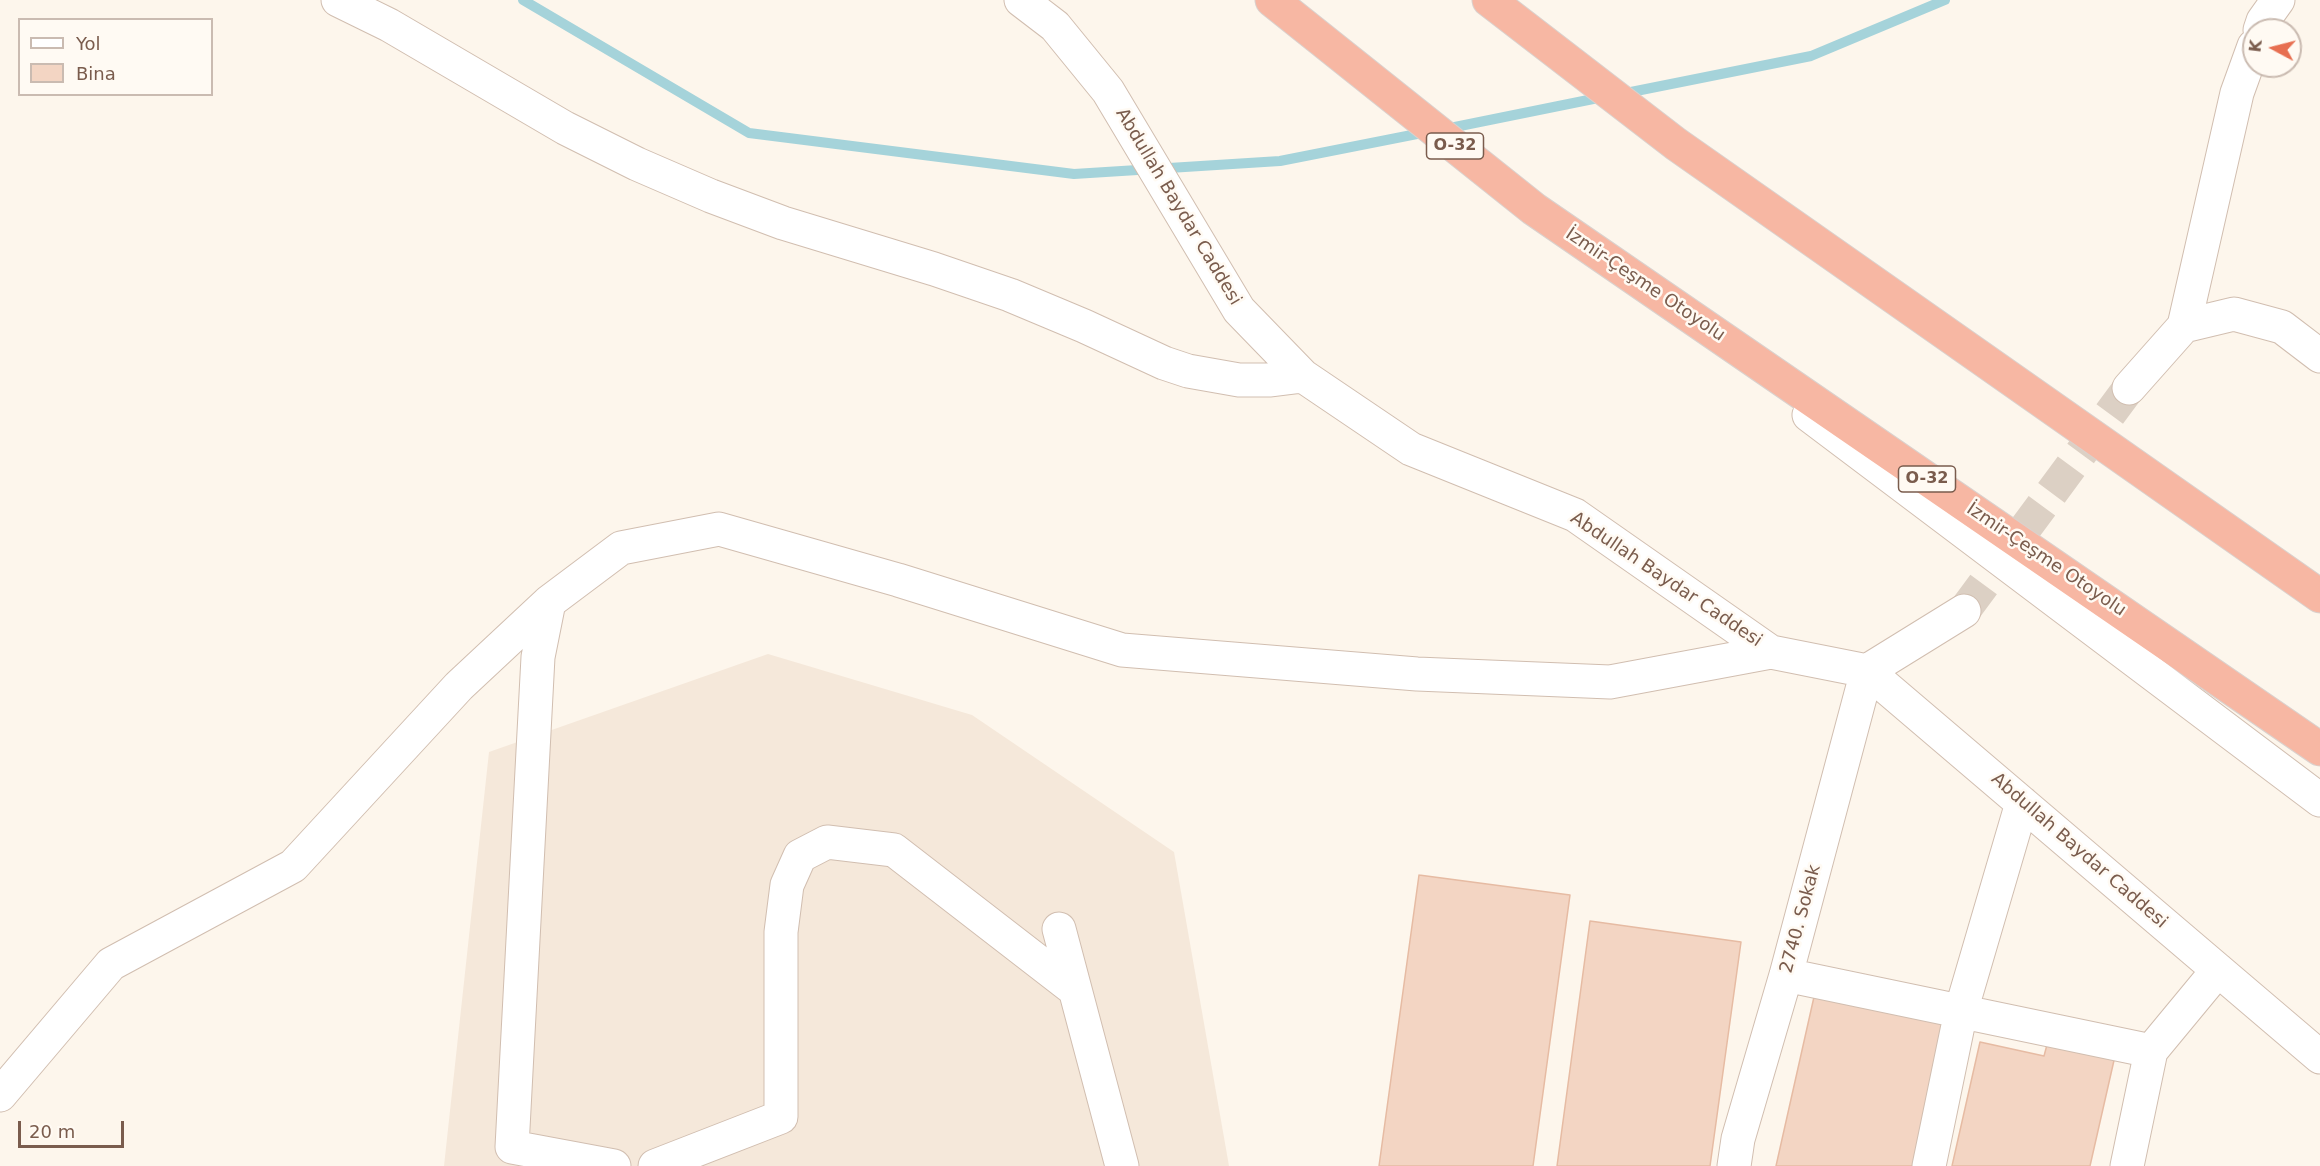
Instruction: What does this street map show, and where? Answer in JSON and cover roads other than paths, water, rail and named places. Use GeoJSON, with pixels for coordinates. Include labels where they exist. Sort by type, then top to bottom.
{"type":"FeatureCollection","features":[{"type":"Feature","properties":{"kind":"highway","name":"O-32"},"geometry":{"type":"LineString","coordinates":[[1272,0],[1534,209]]}},
{"type":"Feature","properties":{"kind":"highway"},"geometry":{"type":"LineString","coordinates":[[1489,0],[1676,144],[2320,596]]}},
{"type":"Feature","properties":{"kind":"highway","name":"İzmir-Çeşme Otoyolu"},"geometry":{"type":"LineString","coordinates":[[1534,209],[2320,749]]}},
{"type":"Feature","properties":{"kind":"street"},"geometry":{"type":"LineString","coordinates":[[338,0],[389,25],[565,128],[637,164],[711,196],[783,223],[934,269],[1010,295],[1164,363],[1188,371],[1239,380],[1271,380],[1303,376]]}},
{"type":"Feature","properties":{"kind":"street","name":"Abdullah Baydar Caddesi"},"geometry":{"type":"LineString","coordinates":[[1021,0],[1055,27],[1108,91],[1239,310],[1303,376],[1411,448],[1575,515],[1771,652],[1868,671],[2320,1057]]}},
{"type":"Feature","properties":{"kind":"street"},"geometry":{"type":"LineString","coordinates":[[2265,18],[2278,0]]}},
{"type":"Feature","properties":{"kind":"street"},"geometry":{"type":"LineString","coordinates":[[2129,388],[2184,326],[2236,93],[2242,77]]}},
{"type":"Feature","properties":{"kind":"street"},"geometry":{"type":"LineString","coordinates":[[1534,209],[2320,800]]}},
{"type":"Feature","properties":{"kind":"street"},"geometry":{"type":"LineString","coordinates":[[2184,326],[2234,314],[2282,327],[2320,356]]}},
{"type":"Feature","properties":{"kind":"street"},"geometry":{"type":"LineString","coordinates":[[0,1095],[111,964],[292,866],[459,686],[549,602],[621,548],[718,529],[898,580],[1122,650],[1417,674],[1610,682],[1771,652]]}},
{"type":"Feature","properties":{"kind":"street"},"geometry":{"type":"LineString","coordinates":[[549,602],[538,657],[512,1147],[614,1166]]}},
{"type":"Feature","properties":{"kind":"street"},"geometry":{"type":"LineString","coordinates":[[1868,671],[1964,611]]}},
{"type":"Feature","properties":{"kind":"street","name":"2740. Sokak"},"geometry":{"type":"LineString","coordinates":[[1734,1166],[1738,1139],[1786,975],[1868,671]]}},
{"type":"Feature","properties":{"kind":"street"},"geometry":{"type":"LineString","coordinates":[[1929,1166],[1961,1011],[2022,803]]}},
{"type":"Feature","properties":{"kind":"street"},"geometry":{"type":"LineString","coordinates":[[656,1166],[781,1117],[781,932],[787,885],[801,856],[827,842],[894,850],[1075,990]]}},
{"type":"Feature","properties":{"kind":"street"},"geometry":{"type":"LineString","coordinates":[[1059,929],[1122,1166]]}},
{"type":"Feature","properties":{"kind":"street"},"geometry":{"type":"LineString","coordinates":[[2127,1166],[2151,1051],[2218,970]]}},
{"type":"Feature","properties":{"kind":"street"},"geometry":{"type":"LineString","coordinates":[[1786,975],[2151,1051]]}},
{"type":"Feature","properties":{"kind":"waterway"},"geometry":{"type":"LineString","coordinates":[[523,0],[749,133],[1074,174],[1280,161],[1427,132]]}},
{"type":"Feature","properties":{"kind":"waterway"},"geometry":{"type":"LineString","coordinates":[[1621,94],[1811,56],[1945,0]]}},
{"type":"Feature","properties":{"kind":"waterway"},"geometry":{"type":"LineString","coordinates":[[1445,129],[1603,97]]}},
{"type":"Feature","properties":{"kind":"tunnel"},"geometry":{"type":"LineString","coordinates":[[1964,611],[2129,388]]}}]}
